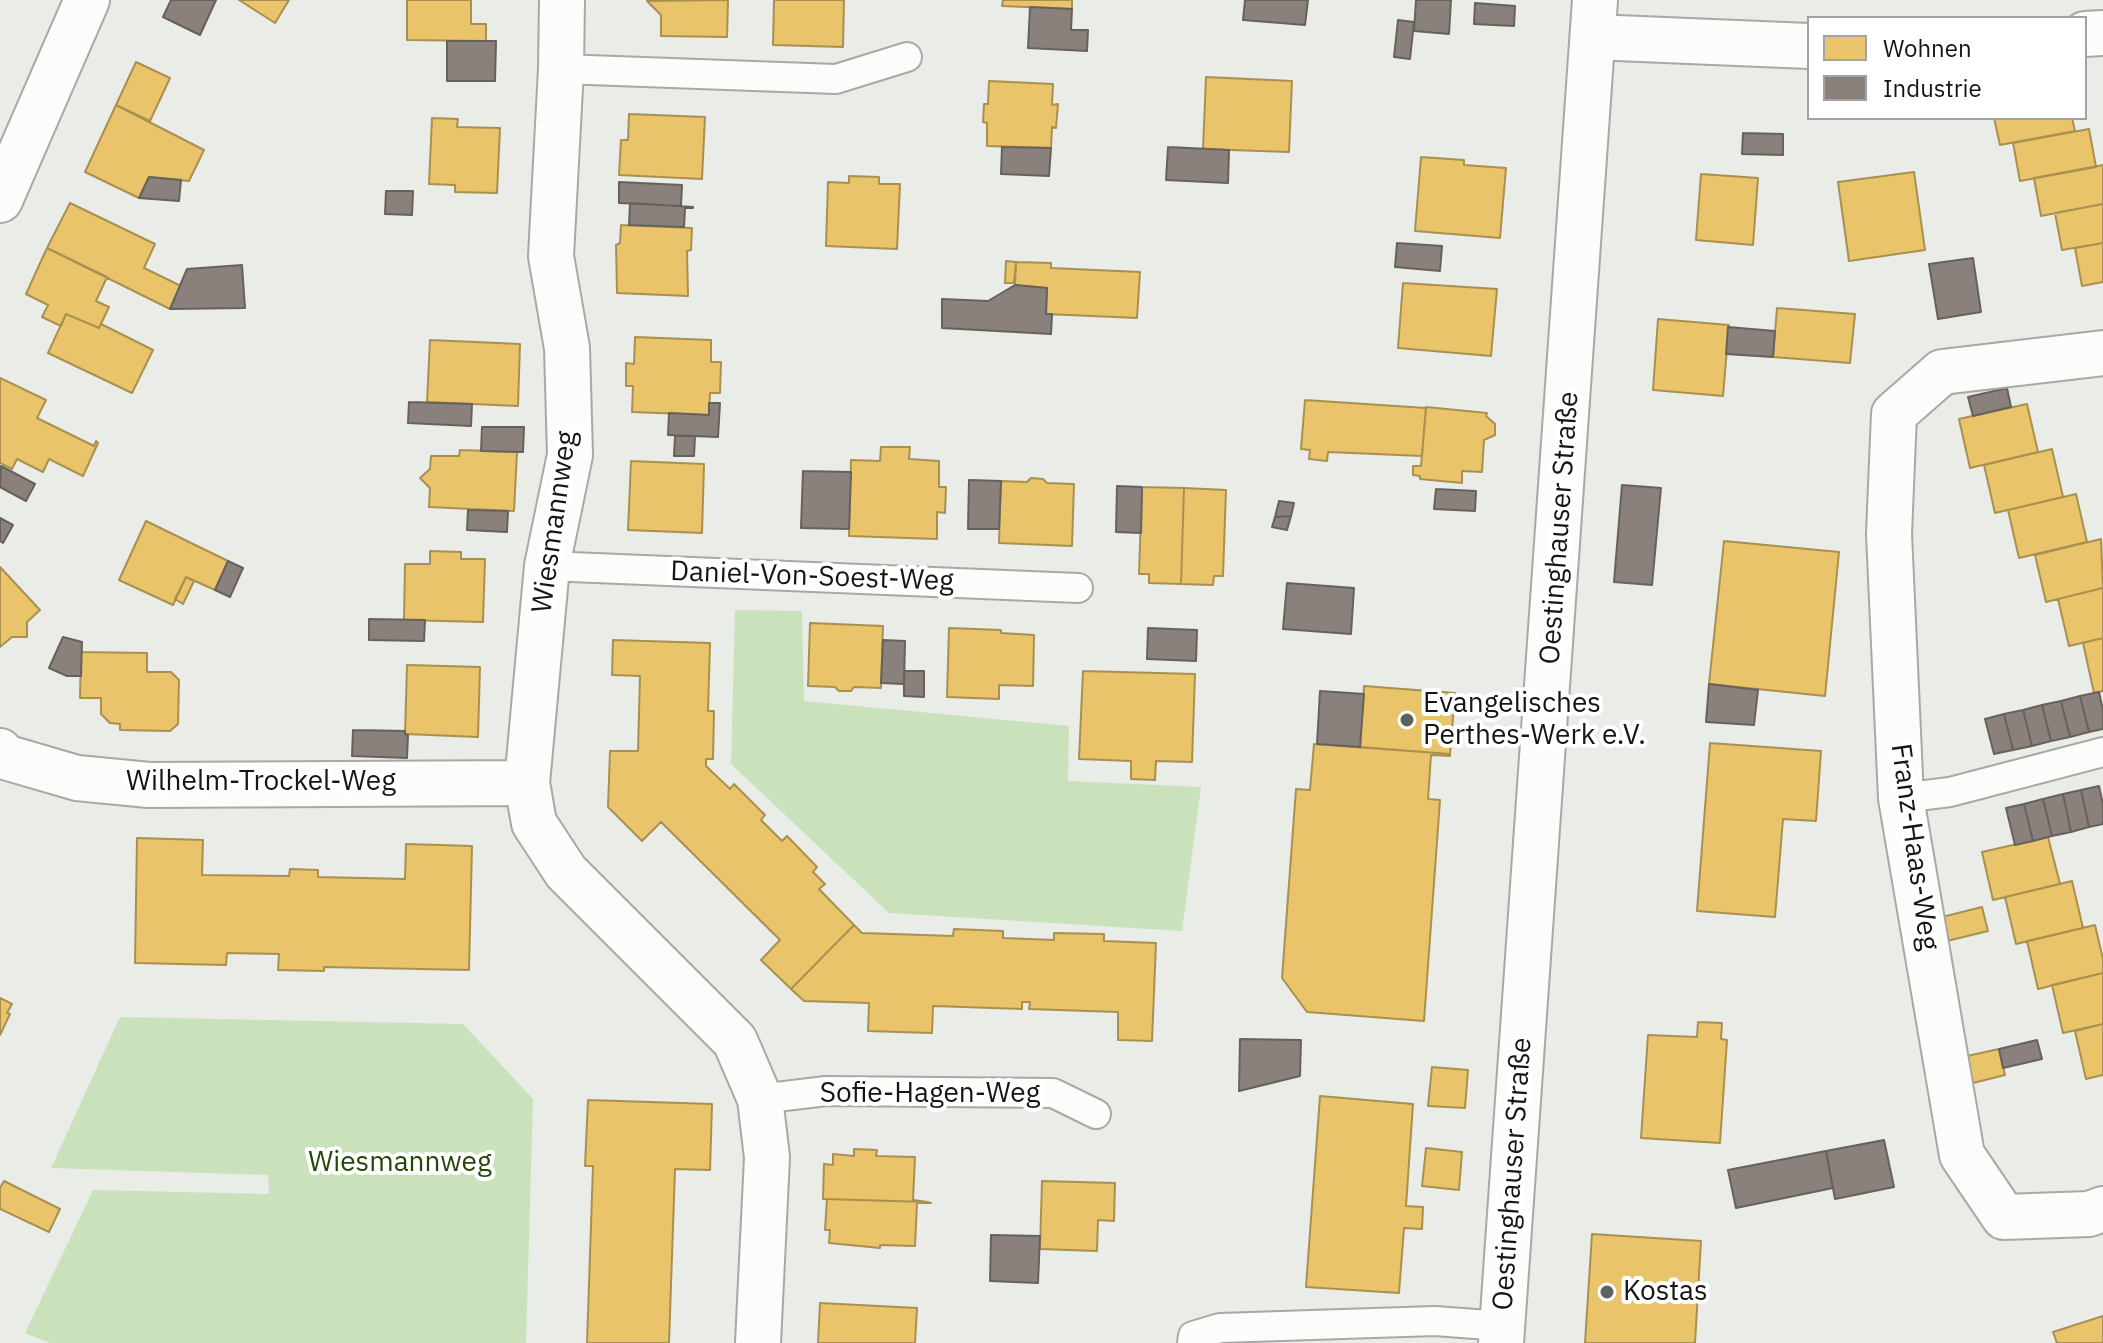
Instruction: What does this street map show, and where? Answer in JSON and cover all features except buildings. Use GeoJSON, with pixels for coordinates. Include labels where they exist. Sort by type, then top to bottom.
{"type":"FeatureCollection","features":[{"type":"Feature","properties":{"kind":"street"},"geometry":{"type":"LineString","coordinates":[[0,200],[87,0]]}},
{"type":"Feature","properties":{"kind":"street","name":"Wiesmannweg"},"geometry":{"type":"LineString","coordinates":[[562,0],[551,256],[567,348],[570,455],[547,566],[527,783],[534,823],[566,872],[735,1041],[760,1099],[767,1157],[758,1343]]}},
{"type":"Feature","properties":{"kind":"street"},"geometry":{"type":"LineString","coordinates":[[1594,18],[1807,46]]}},
{"type":"Feature","properties":{"kind":"street","name":"Oestinghauser Straße"},"geometry":{"type":"LineString","coordinates":[[1502,1335],[1594,18]]}},
{"type":"Feature","properties":{"kind":"street","name":"Franz-Haas-Weg"},"geometry":{"type":"LineString","coordinates":[[2103,353],[1942,372],[1894,414],[1889,534],[1901,798],[1962,1155],[2004,1217],[2089,1214],[2103,1209]]}},
{"type":"Feature","properties":{"kind":"street","name":"Wilhelm-Trockel-Weg"},"geometry":{"type":"LineString","coordinates":[[2,758],[77,778],[149,785],[527,783]]}},
{"type":"Feature","properties":{"kind":"lane"},"geometry":{"type":"LineString","coordinates":[[561,69],[836,79],[907,57]]}},
{"type":"Feature","properties":{"kind":"lane","name":"Daniel-Von-Soest-Weg"},"geometry":{"type":"LineString","coordinates":[[547,566],[1078,588]]}},
{"type":"Feature","properties":{"kind":"lane"},"geometry":{"type":"LineString","coordinates":[[1901,798],[1950,792],[2103,752]]}},
{"type":"Feature","properties":{"kind":"lane","name":"Sofie-Hagen-Weg"},"geometry":{"type":"LineString","coordinates":[[760,1099],[826,1091],[1053,1093],[1096,1114]]}},
{"type":"Feature","properties":{"kind":"lane"},"geometry":{"type":"LineString","coordinates":[[1192,1343],[1193,1336],[1220,1328],[1435,1321],[1502,1335]]}},
{"type":"Feature","properties":{"kind":"green space"},"geometry":{"type":"Polygon","coordinates":[[[735,610],[802,611],[804,701],[1069,726],[1068,781],[1201,787],[1182,931],[889,913],[731,764],[735,610]]]}},
{"type":"Feature","properties":{"kind":"green space"},"geometry":{"type":"Polygon","coordinates":[[[120,1017],[463,1024],[533,1099],[526,1343],[50,1343],[25,1333],[93,1190],[269,1194],[268,1175],[51,1168],[120,1017]]]}},
{"type":"Feature","properties":{"kind":"place","name":"Evangelisches Perthes-Werk e.V."},"geometry":{"type":"Point","coordinates":[1407,720]}},
{"type":"Feature","properties":{"kind":"place","name":"Kostas"},"geometry":{"type":"Point","coordinates":[1607,1292]}}]}
